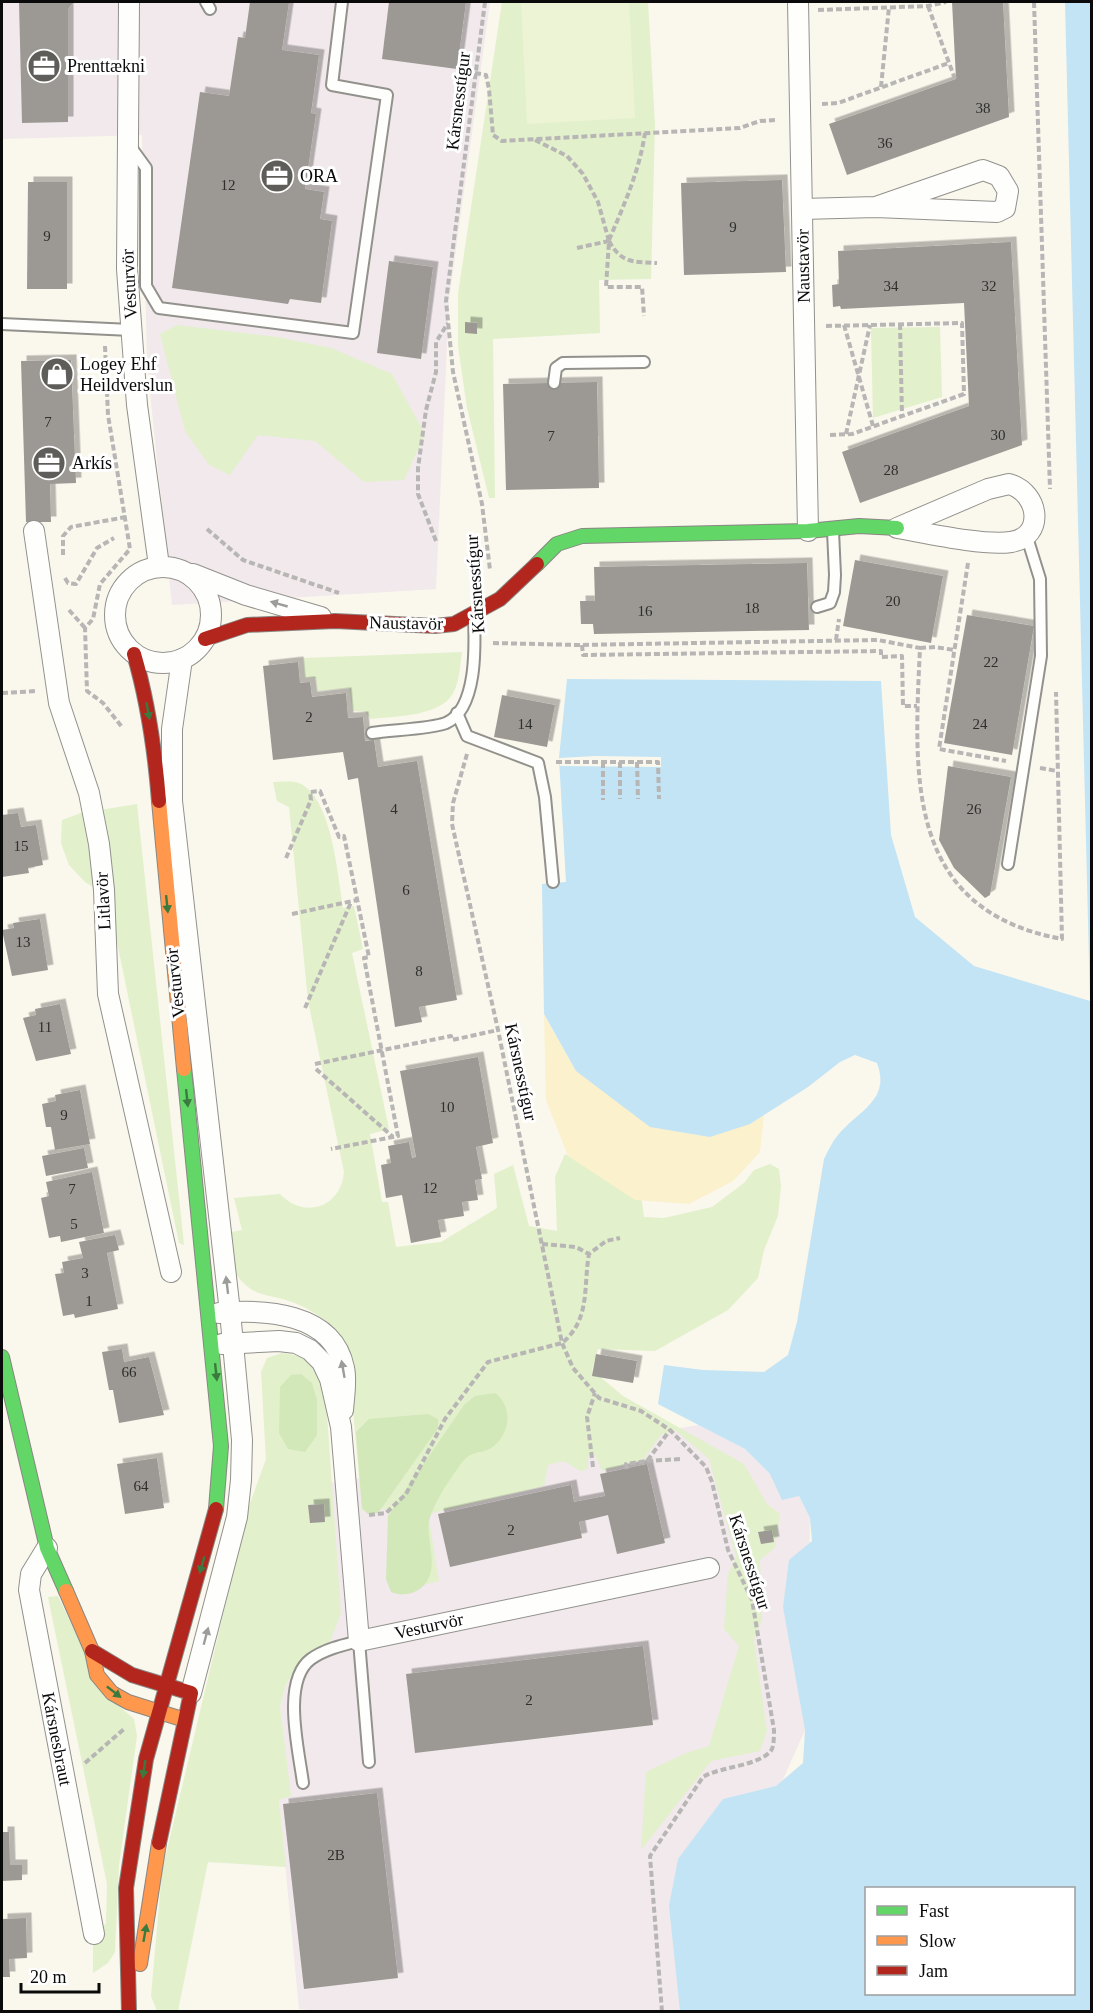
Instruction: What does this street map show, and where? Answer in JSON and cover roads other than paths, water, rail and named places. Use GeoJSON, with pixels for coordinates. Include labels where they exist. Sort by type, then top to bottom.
{"type":"FeatureCollection","features":[{"type":"Feature","properties":{"kind":"street","name":"Vesturvör"},"geometry":{"type":"LineString","coordinates":[[129,2],[126,139],[127,270],[137,405],[159,566]]}},
{"type":"Feature","properties":{"kind":"street","name":"Naustavör"},"geometry":{"type":"LineString","coordinates":[[798,6],[808,531]]}},
{"type":"Feature","properties":{"kind":"street"},"geometry":{"type":"LineString","coordinates":[[802,209],[876,207],[996,212],[1005,208],[1008,191],[999,176],[983,170],[876,207]]}},
{"type":"Feature","properties":{"kind":"street","name":"Naustavör"},"geometry":{"type":"LineString","coordinates":[[204,639],[247,625],[335,621],[435,626],[454,624],[492,604],[558,544],[582,536],[897,528],[972,540],[1010,542],[1026,534],[1034,519],[1032,501],[1019,487],[1009,484],[988,489],[897,528]]}},
{"type":"Feature","properties":{"kind":"street","name":"Litlavör"},"geometry":{"type":"LineString","coordinates":[[34,531],[59,703],[89,793],[99,844],[104,890],[108,994],[171,1272]]}},
{"type":"Feature","properties":{"kind":"street"},"geometry":{"type":"LineString","coordinates":[[159,566],[174,567],[187,572],[199,582],[207,594],[211,610],[211,625],[199,647],[182,659],[157,663],[134,654],[118,634],[114,619],[115,604],[121,589],[131,577],[144,569],[159,566]]}},
{"type":"Feature","properties":{"kind":"street","name":"Naustavör"},"geometry":{"type":"LineString","coordinates":[[187,572],[246,595],[335,621]]}},
{"type":"Feature","properties":{"kind":"street","name":"Vesturvör"},"geometry":{"type":"LineString","coordinates":[[134,654],[144,688],[154,751],[220,1414],[220,1478],[206,1553],[165,1686]]}},
{"type":"Feature","properties":{"kind":"street","name":"Vesturvör"},"geometry":{"type":"LineString","coordinates":[[182,659],[172,729],[172,801],[230,1312],[242,1440],[238,1508],[191,1693]]}},
{"type":"Feature","properties":{"kind":"street"},"geometry":{"type":"LineString","coordinates":[[209,1314],[265,1311],[289,1315],[310,1325],[330,1341],[339,1353],[344,1368],[341,1427],[359,1641]]}},
{"type":"Feature","properties":{"kind":"street"},"geometry":{"type":"LineString","coordinates":[[213,1345],[279,1341],[296,1343],[310,1350],[322,1362],[330,1379],[341,1427]]}},
{"type":"Feature","properties":{"kind":"street"},"geometry":{"type":"LineString","coordinates":[[2,1357],[47,1548],[92,1651],[97,1675],[112,1692],[128,1702],[185,1720]]}},
{"type":"Feature","properties":{"kind":"street","name":"Kársnesbraut"},"geometry":{"type":"LineString","coordinates":[[47,1548],[31,1574],[29,1590],[94,1934]]}},
{"type":"Feature","properties":{"kind":"street","name":"Vesturvör"},"geometry":{"type":"LineString","coordinates":[[359,1641],[709,1568]]}},
{"type":"Feature","properties":{"kind":"street"},"geometry":{"type":"LineString","coordinates":[[92,1651],[132,1676],[191,1693],[164,1810],[130,2012]]}},
{"type":"Feature","properties":{"kind":"street"},"geometry":{"type":"LineString","coordinates":[[130,2012],[126,1888],[146,1759],[165,1686]]}},
{"type":"Feature","properties":{"kind":"lane"},"geometry":{"type":"LineString","coordinates":[[126,139],[146,168],[146,286],[159,308],[353,333],[387,95],[332,85],[342,2]]}},
{"type":"Feature","properties":{"kind":"lane"},"geometry":{"type":"LineString","coordinates":[[2,324],[131,330]]}},
{"type":"Feature","properties":{"kind":"lane"},"geometry":{"type":"LineString","coordinates":[[554,383],[556,368],[563,363],[644,362]]}},
{"type":"Feature","properties":{"kind":"lane"},"geometry":{"type":"LineString","coordinates":[[817,607],[830,603],[834,592],[832,528]]}},
{"type":"Feature","properties":{"kind":"lane"},"geometry":{"type":"LineString","coordinates":[[1008,864],[1041,656],[1040,579],[1026,534]]}},
{"type":"Feature","properties":{"kind":"lane"},"geometry":{"type":"LineString","coordinates":[[372,733],[446,723],[457,713],[471,684],[474,615]]}},
{"type":"Feature","properties":{"kind":"lane"},"geometry":{"type":"LineString","coordinates":[[457,713],[467,736],[538,763],[545,797],[553,882]]}},
{"type":"Feature","properties":{"kind":"lane"},"geometry":{"type":"LineString","coordinates":[[303,1784],[294,1705],[296,1680],[310,1659],[340,1645],[359,1641],[369,1762]]}},
{"type":"Feature","properties":{"kind":"water"},"geometry":{"type":"Polygon","coordinates":[[[1065,2],[1091,2],[1091,2011],[680,2011],[669,1906],[678,1859],[723,1799],[776,1786],[803,1763],[805,1730],[783,1607],[789,1560],[812,1541],[810,1518],[799,1496],[782,1500],[770,1474],[745,1449],[658,1404],[664,1365],[703,1370],[764,1372],[788,1355],[797,1322],[824,1159],[838,1135],[871,1104],[880,1086],[880,1076],[877,1063],[855,1055],[840,1062],[808,1087],[750,1124],[710,1137],[650,1127],[576,1071],[544,1014],[542,884],[566,882],[559,758],[567,679],[881,681],[891,835],[915,917],[974,966],[1090,1001],[1065,2]]]}},
{"type":"Feature","properties":{"kind":"place","name":"Prenttækni"},"geometry":{"type":"Point","coordinates":[44,66]}},
{"type":"Feature","properties":{"kind":"place","name":"ORA"},"geometry":{"type":"Point","coordinates":[277,176]}},
{"type":"Feature","properties":{"kind":"place","name":"Logey Ehf Heildverslun"},"geometry":{"type":"Point","coordinates":[57,374]}},
{"type":"Feature","properties":{"kind":"place","name":"Arkís"},"geometry":{"type":"Point","coordinates":[49,463]}}]}
